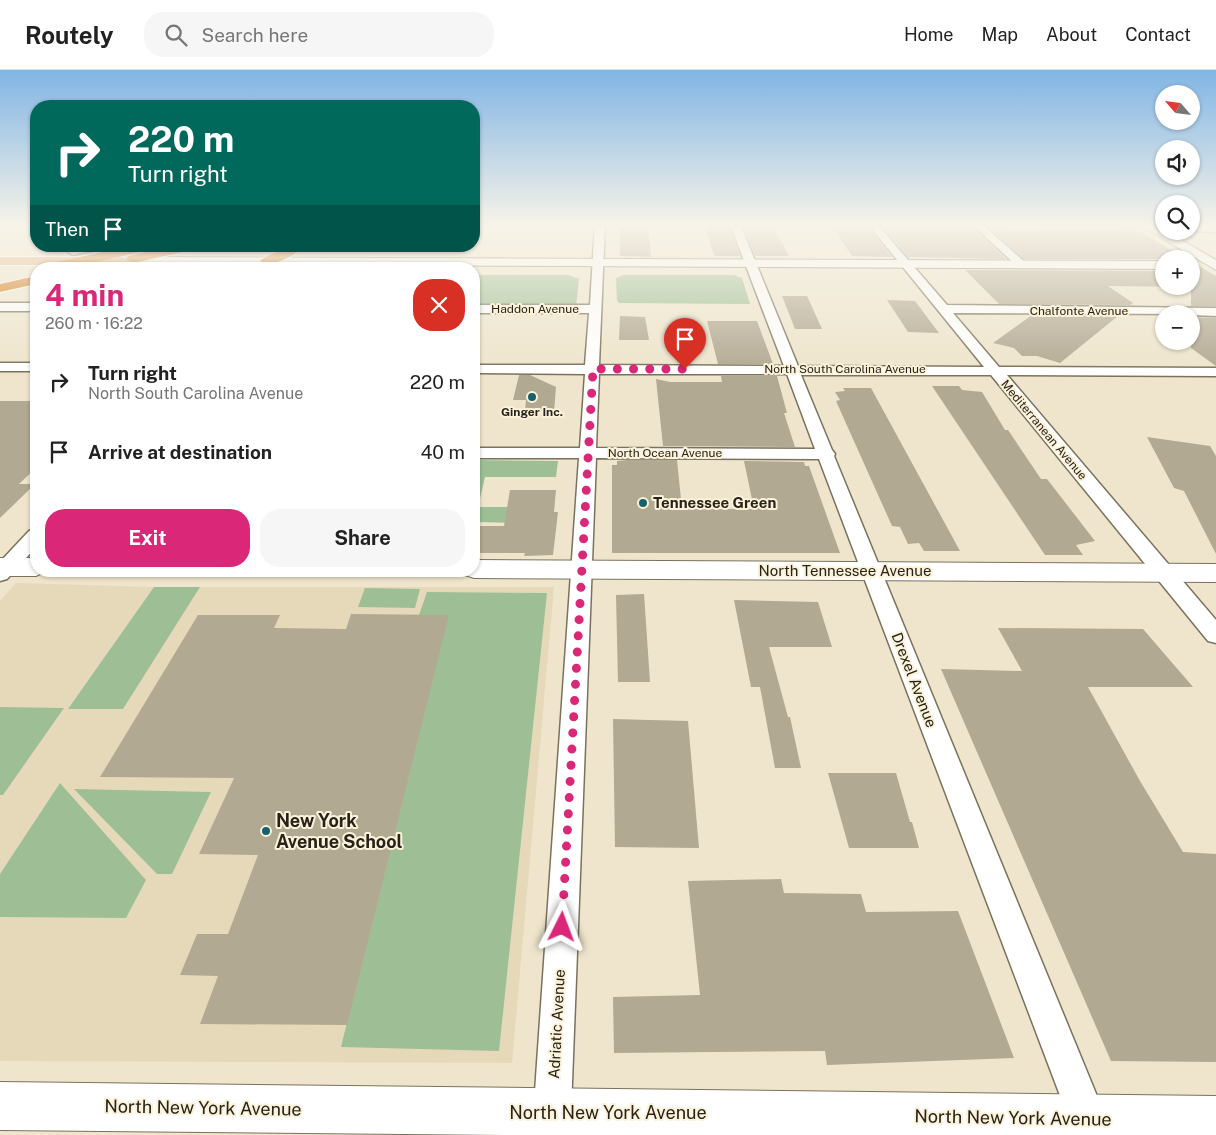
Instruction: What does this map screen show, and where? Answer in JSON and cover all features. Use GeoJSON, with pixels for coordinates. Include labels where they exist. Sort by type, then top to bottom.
{"type":"FeatureCollection","features":[{"type":"Feature","properties":{"kind":"highway"},"geometry":{"type":"LineString","coordinates":[[0,278],[19,274]]}},
{"type":"Feature","properties":{"kind":"highway"},"geometry":{"type":"LineString","coordinates":[[0,288],[30,281]]}},
{"type":"Feature","properties":{"kind":"street","name":"Adriatic Avenue"},"geometry":{"type":"LineString","coordinates":[[552,1124],[598,274]]}},
{"type":"Feature","properties":{"kind":"street","name":"Drexel Avenue"},"geometry":{"type":"LineString","coordinates":[[756,274],[979,848],[1091,1128]]}},
{"type":"Feature","properties":{"kind":"street","name":"Mediterranean Avenue"},"geometry":{"type":"LineString","coordinates":[[913,274],[1216,635]]}},
{"type":"Feature","properties":{"kind":"street"},"geometry":{"type":"LineString","coordinates":[[0,307],[30,307]]}},
{"type":"Feature","properties":{"kind":"street","name":"Haddon Avenue"},"geometry":{"type":"LineString","coordinates":[[480,309],[596,309]]}},
{"type":"Feature","properties":{"kind":"street","name":"Chalfonte Avenue"},"geometry":{"type":"LineString","coordinates":[[942,309],[1216,312]]}},
{"type":"Feature","properties":{"kind":"street"},"geometry":{"type":"LineString","coordinates":[[0,366],[30,367]]}},
{"type":"Feature","properties":{"kind":"street","name":"North South Carolina Avenue"},"geometry":{"type":"LineString","coordinates":[[480,369],[1216,372]]}},
{"type":"Feature","properties":{"kind":"street","name":"North Ocean Avenue"},"geometry":{"type":"LineString","coordinates":[[480,453],[827,454]]}},
{"type":"Feature","properties":{"kind":"street"},"geometry":{"type":"LineString","coordinates":[[2,569],[30,541]]}},
{"type":"Feature","properties":{"kind":"street"},"geometry":{"type":"LineString","coordinates":[[2,569],[30,567]]}},
{"type":"Feature","properties":{"kind":"street","name":"North Tennessee Avenue"},"geometry":{"type":"LineString","coordinates":[[480,569],[1216,573]]}},
{"type":"Feature","properties":{"kind":"street","name":"North New York Avenue"},"geometry":{"type":"LineString","coordinates":[[0,1106],[96,1121],[1091,1128],[1216,1120]]}},
{"type":"Feature","properties":{"kind":"shaded area","name":"New York Avenue School"},"geometry":{"type":"Polygon","coordinates":[[[16,583],[154,587],[554,587],[512,1063],[0,1061],[0,601],[16,583]]]}},
{"type":"Feature","properties":{"kind":"green space"},"geometry":{"type":"Polygon","coordinates":[[[480,275],[568,275],[579,279],[576,307],[480,306],[480,275]]]}},
{"type":"Feature","properties":{"kind":"green space"},"geometry":{"type":"Polygon","coordinates":[[[624,275],[734,275],[742,278],[750,304],[619,303],[617,300],[616,278],[624,275]]]}},
{"type":"Feature","properties":{"kind":"green space"},"geometry":{"type":"Polygon","coordinates":[[[480,460],[558,461],[556,477],[485,477],[480,498],[480,460]]]}},
{"type":"Feature","properties":{"kind":"green space"},"geometry":{"type":"Polygon","coordinates":[[[480,507],[529,507],[527,523],[480,522],[480,507]]]}},
{"type":"Feature","properties":{"kind":"green space"},"geometry":{"type":"Polygon","coordinates":[[[154,587],[200,587],[123,709],[68,709],[154,587]]]}},
{"type":"Feature","properties":{"kind":"green space"},"geometry":{"type":"Polygon","coordinates":[[[365,588],[420,589],[415,608],[358,607],[365,588]]]}},
{"type":"Feature","properties":{"kind":"green space"},"geometry":{"type":"Polygon","coordinates":[[[427,592],[547,593],[499,1051],[341,1047],[448,615],[419,615],[427,592]]]}},
{"type":"Feature","properties":{"kind":"green space"},"geometry":{"type":"Polygon","coordinates":[[[0,707],[64,708],[3,795],[0,795],[0,707]]]}},
{"type":"Feature","properties":{"kind":"green space"},"geometry":{"type":"Polygon","coordinates":[[[60,783],[146,880],[126,918],[0,917],[0,874],[60,783]]]}},
{"type":"Feature","properties":{"kind":"green space"},"geometry":{"type":"Polygon","coordinates":[[[74,789],[211,792],[172,874],[157,874],[74,789]]]}},
{"type":"Feature","properties":{"kind":"building"},"geometry":{"type":"Polygon","coordinates":[[[969,274],[1155,274],[1155,287],[1108,286],[1133,303],[1130,305],[999,304],[969,274]]]}},
{"type":"Feature","properties":{"kind":"building"},"geometry":{"type":"Polygon","coordinates":[[[1200,274],[1212,274],[1216,276],[1216,306],[1191,305],[1191,295],[1200,295],[1200,274]]]}},
{"type":"Feature","properties":{"kind":"building"},"geometry":{"type":"Polygon","coordinates":[[[782,296],[807,296],[822,329],[795,329],[782,296]]]}},
{"type":"Feature","properties":{"kind":"building"},"geometry":{"type":"Polygon","coordinates":[[[887,300],[915,301],[939,333],[908,332],[887,300]]]}},
{"type":"Feature","properties":{"kind":"building"},"geometry":{"type":"Polygon","coordinates":[[[1032,315],[1118,316],[1060,363],[1037,356],[1022,356],[1014,348],[993,343],[1032,315]]]}},
{"type":"Feature","properties":{"kind":"building"},"geometry":{"type":"Polygon","coordinates":[[[620,316],[645,317],[649,340],[619,340],[620,316]]]}},
{"type":"Feature","properties":{"kind":"building"},"geometry":{"type":"Polygon","coordinates":[[[1200,317],[1216,318],[1216,366],[1194,350],[1200,350],[1200,317]]]}},
{"type":"Feature","properties":{"kind":"building"},"geometry":{"type":"Polygon","coordinates":[[[707,321],[757,321],[773,364],[718,364],[707,321]]]}},
{"type":"Feature","properties":{"kind":"building","name":"Ginger Inc."},"geometry":{"type":"Polygon","coordinates":[[[519,375],[530,375],[556,387],[554,412],[525,412],[526,400],[513,400],[519,375]]]}},
{"type":"Feature","properties":{"kind":"building"},"geometry":{"type":"Polygon","coordinates":[[[721,376],[777,376],[787,413],[784,413],[795,447],[663,446],[656,379],[670,382],[722,382],[721,376]]]}},
{"type":"Feature","properties":{"kind":"building"},"geometry":{"type":"Polygon","coordinates":[[[932,386],[959,386],[962,390],[982,392],[1005,430],[1008,430],[1041,479],[1047,479],[1095,541],[1076,545],[1083,555],[1045,555],[932,386]]]}},
{"type":"Feature","properties":{"kind":"building"},"geometry":{"type":"Polygon","coordinates":[[[843,388],[871,388],[960,551],[924,551],[919,543],[908,544],[900,527],[892,526],[836,401],[840,400],[835,392],[845,391],[843,388]]]}},
{"type":"Feature","properties":{"kind":"building"},"geometry":{"type":"Polygon","coordinates":[[[0,401],[30,401],[30,474],[19,484],[30,484],[30,489],[0,518],[0,401]]]}},
{"type":"Feature","properties":{"kind":"building"},"geometry":{"type":"Polygon","coordinates":[[[1147,437],[1210,446],[1216,456],[1216,554],[1184,491],[1174,488],[1147,437]]]}},
{"type":"Feature","properties":{"kind":"building","name":"Tennessee Green"},"geometry":{"type":"Polygon","coordinates":[[[677,460],[682,509],[754,509],[744,461],[804,462],[805,466],[809,466],[840,553],[612,553],[612,465],[617,465],[617,461],[677,460]]]}},
{"type":"Feature","properties":{"kind":"building"},"geometry":{"type":"Polygon","coordinates":[[[510,490],[556,490],[554,512],[558,512],[553,555],[524,556],[525,553],[480,553],[480,526],[504,526],[510,490]]]}},
{"type":"Feature","properties":{"kind":"building"},"geometry":{"type":"Polygon","coordinates":[[[644,594],[650,682],[618,682],[616,595],[644,594]]]}},
{"type":"Feature","properties":{"kind":"building"},"geometry":{"type":"Polygon","coordinates":[[[734,600],[818,602],[832,647],[769,647],[788,717],[790,717],[801,768],[775,768],[760,687],[751,687],[734,600]]]}},
{"type":"Feature","properties":{"kind":"building","name":"New York Avenue School"},"geometry":{"type":"Polygon","coordinates":[[[351,614],[449,615],[347,1025],[200,1024],[218,976],[180,975],[197,934],[228,934],[258,855],[199,854],[234,778],[100,777],[198,615],[280,615],[274,628],[346,629],[351,614]]]}},
{"type":"Feature","properties":{"kind":"building"},"geometry":{"type":"Polygon","coordinates":[[[998,628],[1143,629],[1193,687],[1088,687],[1140,781],[1183,852],[1216,854],[1216,1062],[1111,1061],[941,669],[1022,671],[998,628]]]}},
{"type":"Feature","properties":{"kind":"building"},"geometry":{"type":"Polygon","coordinates":[[[613,719],[688,721],[699,848],[615,847],[613,719]]]}},
{"type":"Feature","properties":{"kind":"building"},"geometry":{"type":"Polygon","coordinates":[[[828,773],[896,773],[919,848],[849,848],[828,773]]]}},
{"type":"Feature","properties":{"kind":"building"},"geometry":{"type":"Polygon","coordinates":[[[781,879],[784,893],[861,894],[866,912],[958,911],[1014,1058],[827,1065],[825,1051],[614,1053],[613,997],[700,995],[688,881],[781,879]]]}},
{"type":"Feature","properties":{"kind":"place","name":"Ginger Inc."},"geometry":{"type":"Point","coordinates":[532,397]}},
{"type":"Feature","properties":{"kind":"place","name":"Tennessee Green"},"geometry":{"type":"Point","coordinates":[643,503]}},
{"type":"Feature","properties":{"kind":"place","name":"New York Avenue School"},"geometry":{"type":"Point","coordinates":[266,831]}},
{"type":"Feature","properties":{"kind":"route"},"geometry":{"type":"LineString","coordinates":[[562,927],[593,369],[685,369]]}}]}
